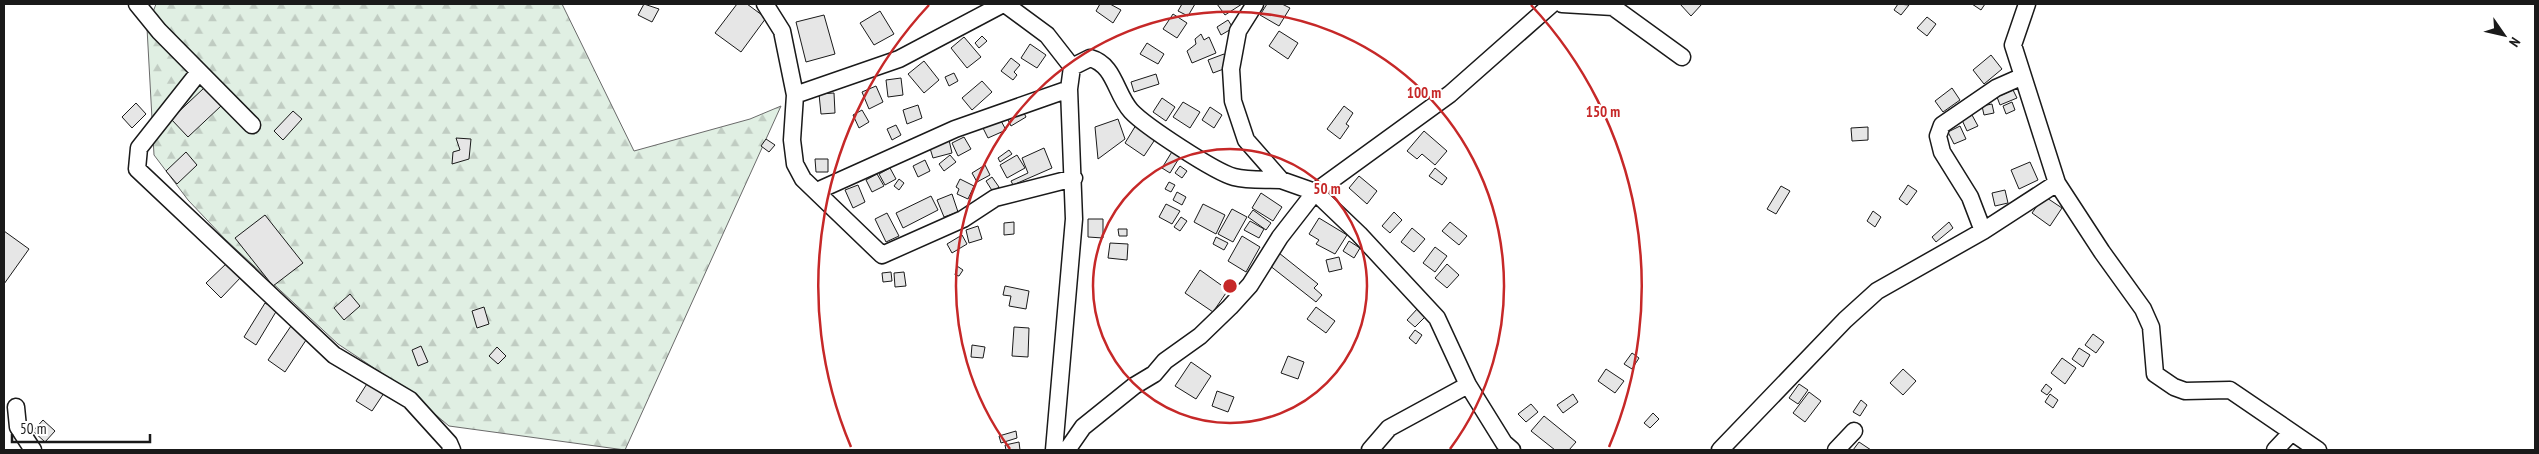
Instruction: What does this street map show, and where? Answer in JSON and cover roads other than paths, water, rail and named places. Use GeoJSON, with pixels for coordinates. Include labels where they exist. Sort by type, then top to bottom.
{"type":"FeatureCollection","features":[{"type":"Feature","properties":{"kind":"street"},"geometry":{"type":"LineString","coordinates":[[137,4],[159,31],[252,125]]}},
{"type":"Feature","properties":{"kind":"street"},"geometry":{"type":"LineString","coordinates":[[765,4],[782,31],[795,95],[792,140],[794,164],[803,179],[882,255],[962,220],[995,198],[1074,178]]}},
{"type":"Feature","properties":{"kind":"street"},"geometry":{"type":"LineString","coordinates":[[795,95],[898,59],[1004,4],[1047,35],[1072,67],[1069,89],[1074,178],[1072,261],[1054,450]]}},
{"type":"Feature","properties":{"kind":"street"},"geometry":{"type":"LineString","coordinates":[[1255,4],[1238,31],[1231,69],[1233,101],[1246,140],[1281,180]]}},
{"type":"Feature","properties":{"kind":"street"},"geometry":{"type":"LineString","coordinates":[[1067,450],[1083,427],[1134,386],[1154,374],[1165,361],[1200,336],[1230,307],[1250,285],[1280,237],[1316,192],[1450,94],[1552,4]]}},
{"type":"Feature","properties":{"kind":"street"},"geometry":{"type":"LineString","coordinates":[[1562,4],[1613,7],[1682,57]]}},
{"type":"Feature","properties":{"kind":"street"},"geometry":{"type":"LineString","coordinates":[[2027,4],[2013,45],[2021,77],[2057,183],[2102,252],[2143,309],[2150,327],[2156,374],[2174,387],[2185,391],[2230,390],[2318,450]]}},
{"type":"Feature","properties":{"kind":"street"},"geometry":{"type":"LineString","coordinates":[[1072,67],[1090,58],[1100,61],[1111,73],[1130,110],[1153,130],[1218,169],[1234,177],[1281,180],[1316,192],[1363,238],[1438,318],[1468,385],[1504,443],[1512,450]]}},
{"type":"Feature","properties":{"kind":"street"},"geometry":{"type":"LineString","coordinates":[[199,72],[139,148],[137,169],[334,355],[410,400],[449,443],[452,450]]}},
{"type":"Feature","properties":{"kind":"street"},"geometry":{"type":"LineString","coordinates":[[1983,231],[1970,197],[1942,152],[1938,136],[1942,125],[1996,88],[2021,77]]}},
{"type":"Feature","properties":{"kind":"street"},"geometry":{"type":"LineString","coordinates":[[817,191],[955,129],[1069,89]]}},
{"type":"Feature","properties":{"kind":"street"},"geometry":{"type":"LineString","coordinates":[[1720,450],[1845,320],[1877,292],[1983,231],[2057,183]]}},
{"type":"Feature","properties":{"kind":"street"},"geometry":{"type":"LineString","coordinates":[[1370,450],[1389,428],[1468,385]]}},
{"type":"Feature","properties":{"kind":"street"},"geometry":{"type":"LineString","coordinates":[[16,407],[18,427],[33,450]]}},
{"type":"Feature","properties":{"kind":"street"},"geometry":{"type":"LineString","coordinates":[[1836,450],[1854,432]]}},
{"type":"Feature","properties":{"kind":"street"},"geometry":{"type":"LineString","coordinates":[[2275,450],[2291,433]]}}]}
